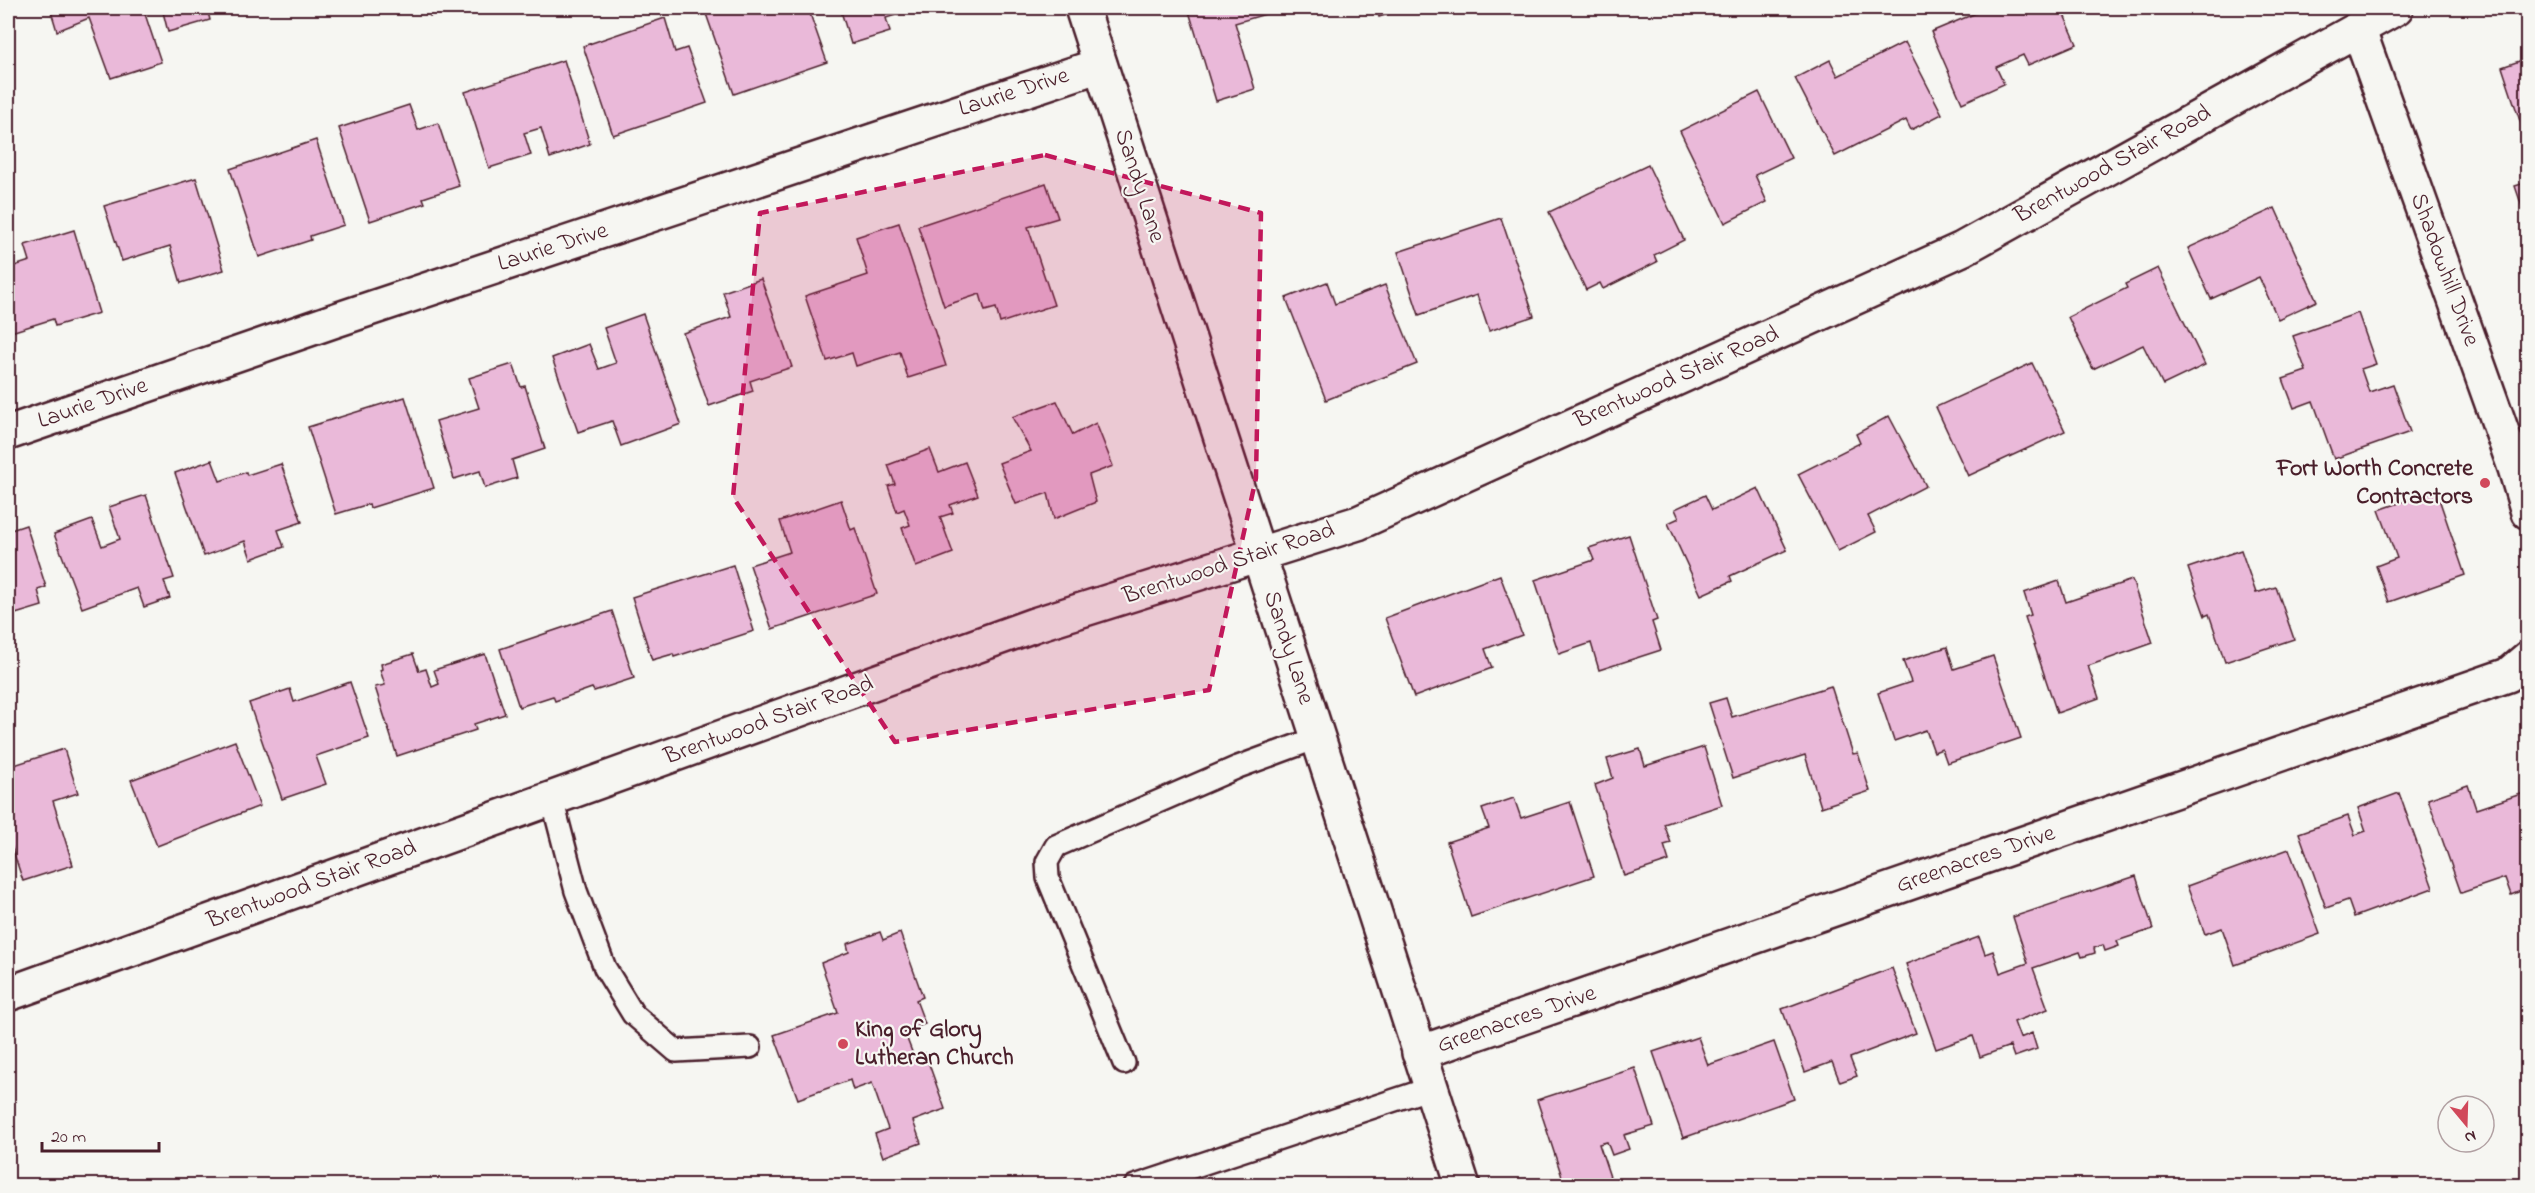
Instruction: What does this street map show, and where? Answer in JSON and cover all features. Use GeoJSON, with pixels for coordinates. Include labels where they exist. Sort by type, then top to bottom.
{"type":"FeatureCollection","features":[{"type":"Feature","properties":{"kind":"street","name":"Sandy Lane"},"geometry":{"type":"LineString","coordinates":[[1082,8],[1462,1185]]}},
{"type":"Feature","properties":{"kind":"street","name":"Brentwood Stair Road"},"geometry":{"type":"LineString","coordinates":[[8,994],[1034,625],[1358,523],[1962,249],[2396,8]]}},
{"type":"Feature","properties":{"kind":"street","name":"Shadowhill Drive"},"geometry":{"type":"LineString","coordinates":[[2358,28],[2511,456],[2528,512]]}},
{"type":"Feature","properties":{"kind":"street","name":"Laurie Drive"},"geometry":{"type":"LineString","coordinates":[[8,434],[333,321],[1100,65]]}},
{"type":"Feature","properties":{"kind":"street","name":"Greenacres Drive"},"geometry":{"type":"LineString","coordinates":[[1419,1053],[2508,675],[2528,658]]}},
{"type":"Feature","properties":{"kind":"lane"},"geometry":{"type":"LineString","coordinates":[[1124,1063],[1048,878],[1047,862],[1056,846],[1238,767],[1317,738]]}},
{"type":"Feature","properties":{"kind":"lane"},"geometry":{"type":"LineString","coordinates":[[552,799],[576,891],[605,968],[633,1014],[676,1051],[750,1047]]}},
{"type":"Feature","properties":{"kind":"lane"},"geometry":{"type":"LineString","coordinates":[[1135,1185],[1431,1088]]}},
{"type":"Feature","properties":{"kind":"highlighted area"},"geometry":{"type":"Polygon","coordinates":[[[1045,155],[1261,213],[1256,478],[1209,690],[895,742],[733,497],[760,213],[1045,155]]]}},
{"type":"Feature","properties":{"kind":"building"},"geometry":{"type":"Polygon","coordinates":[[[50,8],[143,8],[161,62],[111,78],[89,18],[57,31],[50,8]]]}},
{"type":"Feature","properties":{"kind":"building"},"geometry":{"type":"Polygon","coordinates":[[[162,8],[207,8],[210,20],[168,32],[162,8]]]}},
{"type":"Feature","properties":{"kind":"building"},"geometry":{"type":"Polygon","coordinates":[[[427,8],[456,8],[430,16],[427,8]]]}},
{"type":"Feature","properties":{"kind":"building"},"geometry":{"type":"Polygon","coordinates":[[[704,8],[808,8],[827,62],[734,94],[704,8]]]}},
{"type":"Feature","properties":{"kind":"building"},"geometry":{"type":"Polygon","coordinates":[[[840,8],[916,9],[886,18],[890,32],[851,44],[840,8]]]}},
{"type":"Feature","properties":{"kind":"building"},"geometry":{"type":"Polygon","coordinates":[[[1188,8],[1286,8],[1235,23],[1255,89],[1216,101],[1188,8]]]}},
{"type":"Feature","properties":{"kind":"building"},"geometry":{"type":"Polygon","coordinates":[[[1376,8],[1407,8],[1379,17],[1376,8]]]}},
{"type":"Feature","properties":{"kind":"building"},"geometry":{"type":"Polygon","coordinates":[[[1988,8],[2061,8],[2077,44],[2028,65],[2023,55],[1996,67],[2004,84],[1962,103],[1931,32],[1988,8]]]}},
{"type":"Feature","properties":{"kind":"building"},"geometry":{"type":"Polygon","coordinates":[[[665,18],[675,52],[687,48],[707,103],[613,135],[583,46],[665,18]]]}},
{"type":"Feature","properties":{"kind":"building"},"geometry":{"type":"Polygon","coordinates":[[[1905,42],[1942,114],[1911,130],[1906,120],[1835,156],[1795,78],[1830,60],[1838,76],[1905,42]]]}},
{"type":"Feature","properties":{"kind":"building"},"geometry":{"type":"Polygon","coordinates":[[[2528,58],[2528,138],[2526,139],[2502,67],[2528,58]]]}},
{"type":"Feature","properties":{"kind":"building"},"geometry":{"type":"Polygon","coordinates":[[[564,60],[590,144],[550,158],[541,128],[524,133],[531,155],[489,168],[465,92],[564,60]]]}},
{"type":"Feature","properties":{"kind":"building"},"geometry":{"type":"Polygon","coordinates":[[[1759,92],[1791,158],[1755,175],[1767,202],[1725,223],[1680,131],[1759,92]]]}},
{"type":"Feature","properties":{"kind":"building"},"geometry":{"type":"Polygon","coordinates":[[[409,105],[418,130],[438,123],[459,186],[423,198],[425,203],[370,221],[339,128],[409,105]]]}},
{"type":"Feature","properties":{"kind":"building"},"geometry":{"type":"Polygon","coordinates":[[[316,140],[344,225],[310,236],[311,240],[259,257],[230,169],[316,140]]]}},
{"type":"Feature","properties":{"kind":"building"},"geometry":{"type":"Polygon","coordinates":[[[1648,165],[1684,240],[1654,255],[1657,262],[1603,289],[1600,283],[1586,290],[1549,212],[1648,165]]]}},
{"type":"Feature","properties":{"kind":"building"},"geometry":{"type":"Polygon","coordinates":[[[196,178],[224,270],[181,283],[170,246],[122,261],[104,206],[196,178]]]}},
{"type":"Feature","properties":{"kind":"building"},"geometry":{"type":"Polygon","coordinates":[[[2528,182],[2528,224],[2515,186],[2528,182]]]}},
{"type":"Feature","properties":{"kind":"building"},"geometry":{"type":"Polygon","coordinates":[[[1046,183],[1058,218],[1028,227],[1054,305],[1000,323],[996,308],[985,311],[980,294],[944,306],[918,226],[1046,183]]]}},
{"type":"Feature","properties":{"kind":"building"},"geometry":{"type":"Polygon","coordinates":[[[2275,208],[2317,301],[2278,319],[2259,277],[2211,299],[2188,248],[2275,208]]]}},
{"type":"Feature","properties":{"kind":"building"},"geometry":{"type":"Polygon","coordinates":[[[1501,218],[1534,316],[1489,331],[1477,295],[1419,315],[1398,252],[1501,218]]]}},
{"type":"Feature","properties":{"kind":"building"},"geometry":{"type":"Polygon","coordinates":[[[899,223],[946,366],[908,378],[900,352],[856,366],[852,353],[827,361],[805,296],[868,275],[856,237],[899,223]]]}},
{"type":"Feature","properties":{"kind":"building"},"geometry":{"type":"Polygon","coordinates":[[[74,230],[99,313],[55,326],[53,319],[8,333],[8,268],[30,261],[25,245],[74,230]]]}},
{"type":"Feature","properties":{"kind":"building"},"geometry":{"type":"Polygon","coordinates":[[[2158,268],[2205,365],[2163,385],[2143,345],[2093,369],[2068,317],[2127,288],[2125,284],[2158,268]]]}},
{"type":"Feature","properties":{"kind":"building"},"geometry":{"type":"Polygon","coordinates":[[[761,279],[792,367],[750,381],[753,391],[709,406],[683,333],[731,317],[723,292],[761,279]]]}},
{"type":"Feature","properties":{"kind":"building"},"geometry":{"type":"Polygon","coordinates":[[[1327,282],[1335,304],[1385,285],[1417,364],[1326,400],[1286,298],[1327,282]]]}},
{"type":"Feature","properties":{"kind":"building"},"geometry":{"type":"Polygon","coordinates":[[[2358,313],[2376,364],[2361,369],[2369,392],[2393,384],[2410,432],[2334,459],[2313,401],[2294,408],[2283,379],[2306,371],[2293,336],[2358,313]]]}},
{"type":"Feature","properties":{"kind":"building"},"geometry":{"type":"Polygon","coordinates":[[[643,314],[681,424],[621,446],[612,421],[578,432],[552,358],[589,344],[599,369],[616,363],[604,328],[643,314]]]}},
{"type":"Feature","properties":{"kind":"building"},"geometry":{"type":"Polygon","coordinates":[[[2032,363],[2065,431],[1968,476],[1936,407],[2032,363]]]}},
{"type":"Feature","properties":{"kind":"building"},"geometry":{"type":"Polygon","coordinates":[[[513,364],[521,387],[525,386],[545,449],[512,460],[517,478],[485,488],[480,471],[454,479],[436,421],[479,408],[469,378],[513,364]]]}},
{"type":"Feature","properties":{"kind":"building"},"geometry":{"type":"Polygon","coordinates":[[[405,397],[434,488],[370,508],[369,504],[336,514],[308,427],[405,397]]]}},
{"type":"Feature","properties":{"kind":"building"},"geometry":{"type":"Polygon","coordinates":[[[1057,401],[1073,435],[1096,423],[1113,466],[1089,475],[1096,502],[1054,519],[1048,493],[1016,504],[999,463],[1031,451],[1012,417],[1057,401]]]}},
{"type":"Feature","properties":{"kind":"building"},"geometry":{"type":"Polygon","coordinates":[[[1889,416],[1926,486],[1868,516],[1876,532],[1838,551],[1798,474],[1860,443],[1856,434],[1889,416]]]}},
{"type":"Feature","properties":{"kind":"building"},"geometry":{"type":"Polygon","coordinates":[[[930,449],[939,472],[965,462],[978,495],[950,505],[953,513],[940,517],[953,553],[916,567],[902,528],[910,525],[904,509],[897,512],[888,486],[895,484],[888,465],[930,449]]]}},
{"type":"Feature","properties":{"kind":"building"},"geometry":{"type":"Polygon","coordinates":[[[212,460],[220,481],[281,464],[302,522],[278,530],[284,547],[251,559],[245,541],[204,556],[175,473],[212,460]]]}},
{"type":"Feature","properties":{"kind":"building"},"geometry":{"type":"Polygon","coordinates":[[[1758,488],[1787,550],[1730,576],[1732,581],[1701,595],[1668,523],[1679,518],[1675,509],[1705,495],[1712,510],[1758,488]]]}},
{"type":"Feature","properties":{"kind":"building"},"geometry":{"type":"Polygon","coordinates":[[[2436,490],[2465,575],[2389,602],[2376,566],[2397,558],[2379,510],[2436,490]]]}},
{"type":"Feature","properties":{"kind":"building"},"geometry":{"type":"Polygon","coordinates":[[[146,495],[174,578],[164,581],[170,598],[144,607],[137,588],[82,608],[54,534],[92,520],[102,546],[120,539],[109,507],[146,495]]]}},
{"type":"Feature","properties":{"kind":"building"},"geometry":{"type":"Polygon","coordinates":[[[841,500],[851,530],[855,528],[877,594],[772,629],[750,565],[790,552],[780,521],[841,500]]]}},
{"type":"Feature","properties":{"kind":"building"},"geometry":{"type":"Polygon","coordinates":[[[26,525],[46,587],[38,590],[42,606],[9,616],[8,531],[26,525]]]}},
{"type":"Feature","properties":{"kind":"building"},"geometry":{"type":"Polygon","coordinates":[[[1629,535],[1657,620],[1652,622],[1661,650],[1599,670],[1591,643],[1559,654],[1535,580],[1594,560],[1589,548],[1629,535]]]}},
{"type":"Feature","properties":{"kind":"building"},"geometry":{"type":"Polygon","coordinates":[[[2241,550],[2256,593],[2276,587],[2294,639],[2225,662],[2209,614],[2205,616],[2188,568],[2241,550]]]}},
{"type":"Feature","properties":{"kind":"building"},"geometry":{"type":"Polygon","coordinates":[[[733,565],[754,631],[674,657],[673,654],[652,660],[632,597],[733,565]]]}},
{"type":"Feature","properties":{"kind":"building"},"geometry":{"type":"Polygon","coordinates":[[[1500,575],[1522,635],[1485,649],[1492,668],[1414,697],[1385,618],[1500,575]]]}},
{"type":"Feature","properties":{"kind":"building"},"geometry":{"type":"Polygon","coordinates":[[[2132,580],[2153,643],[2088,666],[2099,698],[2057,713],[2025,617],[2031,615],[2024,593],[2059,581],[2066,602],[2132,580]]]}},
{"type":"Feature","properties":{"kind":"building"},"geometry":{"type":"Polygon","coordinates":[[[612,611],[634,678],[594,691],[592,688],[555,701],[553,696],[519,707],[500,649],[612,611]]]}},
{"type":"Feature","properties":{"kind":"building"},"geometry":{"type":"Polygon","coordinates":[[[1947,647],[1954,669],[1993,656],[2021,738],[1947,763],[1942,749],[1934,752],[1926,730],[1894,741],[1878,693],[1911,682],[1903,661],[1947,647]]]}},
{"type":"Feature","properties":{"kind":"building"},"geometry":{"type":"Polygon","coordinates":[[[413,654],[419,671],[426,669],[432,687],[439,684],[434,670],[485,654],[505,714],[474,724],[476,730],[397,756],[375,687],[385,685],[380,670],[382,669],[381,664],[413,654]]]}},
{"type":"Feature","properties":{"kind":"building"},"geometry":{"type":"Polygon","coordinates":[[[350,682],[369,738],[316,756],[326,784],[282,799],[249,703],[290,689],[294,702],[350,682]]]}},
{"type":"Feature","properties":{"kind":"building"},"geometry":{"type":"Polygon","coordinates":[[[1831,686],[1853,754],[1858,753],[1870,791],[1821,807],[1805,755],[1733,778],[1709,703],[1726,698],[1732,717],[1831,686]]]}},
{"type":"Feature","properties":{"kind":"building"},"geometry":{"type":"Polygon","coordinates":[[[235,741],[260,806],[157,846],[131,780],[235,741]]]}},
{"type":"Feature","properties":{"kind":"building"},"geometry":{"type":"Polygon","coordinates":[[[1704,747],[1722,805],[1664,824],[1671,843],[1664,845],[1669,861],[1624,876],[1595,785],[1613,778],[1607,759],[1640,749],[1645,766],[1704,747]]]}},
{"type":"Feature","properties":{"kind":"building"},"geometry":{"type":"Polygon","coordinates":[[[64,749],[78,793],[53,801],[73,865],[23,881],[8,836],[11,835],[8,825],[8,767],[64,749]]]}},
{"type":"Feature","properties":{"kind":"building"},"geometry":{"type":"Polygon","coordinates":[[[2468,785],[2476,809],[2524,793],[2528,804],[2528,888],[2511,895],[2505,878],[2461,893],[2428,799],[2468,785]]]}},
{"type":"Feature","properties":{"kind":"building"},"geometry":{"type":"Polygon","coordinates":[[[2399,793],[2433,888],[2354,917],[2348,900],[2326,908],[2299,833],[2348,816],[2355,835],[2366,831],[2358,808],[2399,793]]]}},
{"type":"Feature","properties":{"kind":"building"},"geometry":{"type":"Polygon","coordinates":[[[1514,798],[1521,818],[1570,802],[1594,876],[1471,917],[1447,842],[1489,828],[1482,809],[1514,798]]]}},
{"type":"Feature","properties":{"kind":"building"},"geometry":{"type":"Polygon","coordinates":[[[2289,849],[2320,934],[2235,965],[2222,928],[2205,934],[2187,886],[2289,849]]]}},
{"type":"Feature","properties":{"kind":"building"},"geometry":{"type":"Polygon","coordinates":[[[2136,876],[2153,929],[2117,941],[2119,946],[2105,951],[2103,945],[2094,948],[2095,953],[2082,957],[2080,952],[2033,968],[2048,1009],[2014,1022],[2020,1038],[2032,1033],[2037,1049],[2014,1057],[2010,1046],[1980,1057],[1973,1036],[1936,1049],[1906,964],[1979,937],[1985,954],[1993,951],[2000,973],[2028,963],[2013,917],[2136,876]]]}},
{"type":"Feature","properties":{"kind":"building","name":"King of Glory Lutheran Church"},"geometry":{"type":"Polygon","coordinates":[[[880,932],[883,940],[900,933],[923,997],[916,1000],[925,1024],[904,1031],[914,1057],[925,1053],[945,1109],[913,1121],[921,1143],[883,1157],[875,1134],[888,1129],[872,1083],[853,1090],[850,1080],[798,1099],[774,1035],[838,1013],[821,963],[849,952],[847,944],[880,932]]]}},
{"type":"Feature","properties":{"kind":"building"},"geometry":{"type":"Polygon","coordinates":[[[1892,968],[1916,1033],[1850,1058],[1857,1076],[1840,1082],[1832,1062],[1805,1072],[1782,1009],[1892,968]]]}},
{"type":"Feature","properties":{"kind":"building"},"geometry":{"type":"Polygon","coordinates":[[[1698,1037],[1708,1065],[1774,1042],[1794,1099],[1683,1138],[1653,1052],[1698,1037]]]}},
{"type":"Feature","properties":{"kind":"building"},"geometry":{"type":"Polygon","coordinates":[[[1635,1068],[1654,1126],[1624,1135],[1629,1149],[1612,1155],[1607,1142],[1599,1144],[1613,1186],[1565,1186],[1537,1100],[1635,1068]]]}},
{"type":"Feature","properties":{"kind":"building"},"geometry":{"type":"Polygon","coordinates":[[[8,1106],[13,1107],[8,1138],[8,1106]]]}},
{"type":"Feature","properties":{"kind":"building"},"geometry":{"type":"Polygon","coordinates":[[[1347,1180],[1348,1186],[1328,1186],[1347,1180]]]}},
{"type":"Feature","properties":{"kind":"place","name":"Fort Worth Concrete Contractors"},"geometry":{"type":"Point","coordinates":[2485,483]}},
{"type":"Feature","properties":{"kind":"place","name":"King of Glory Lutheran Church"},"geometry":{"type":"Point","coordinates":[843,1044]}}]}
